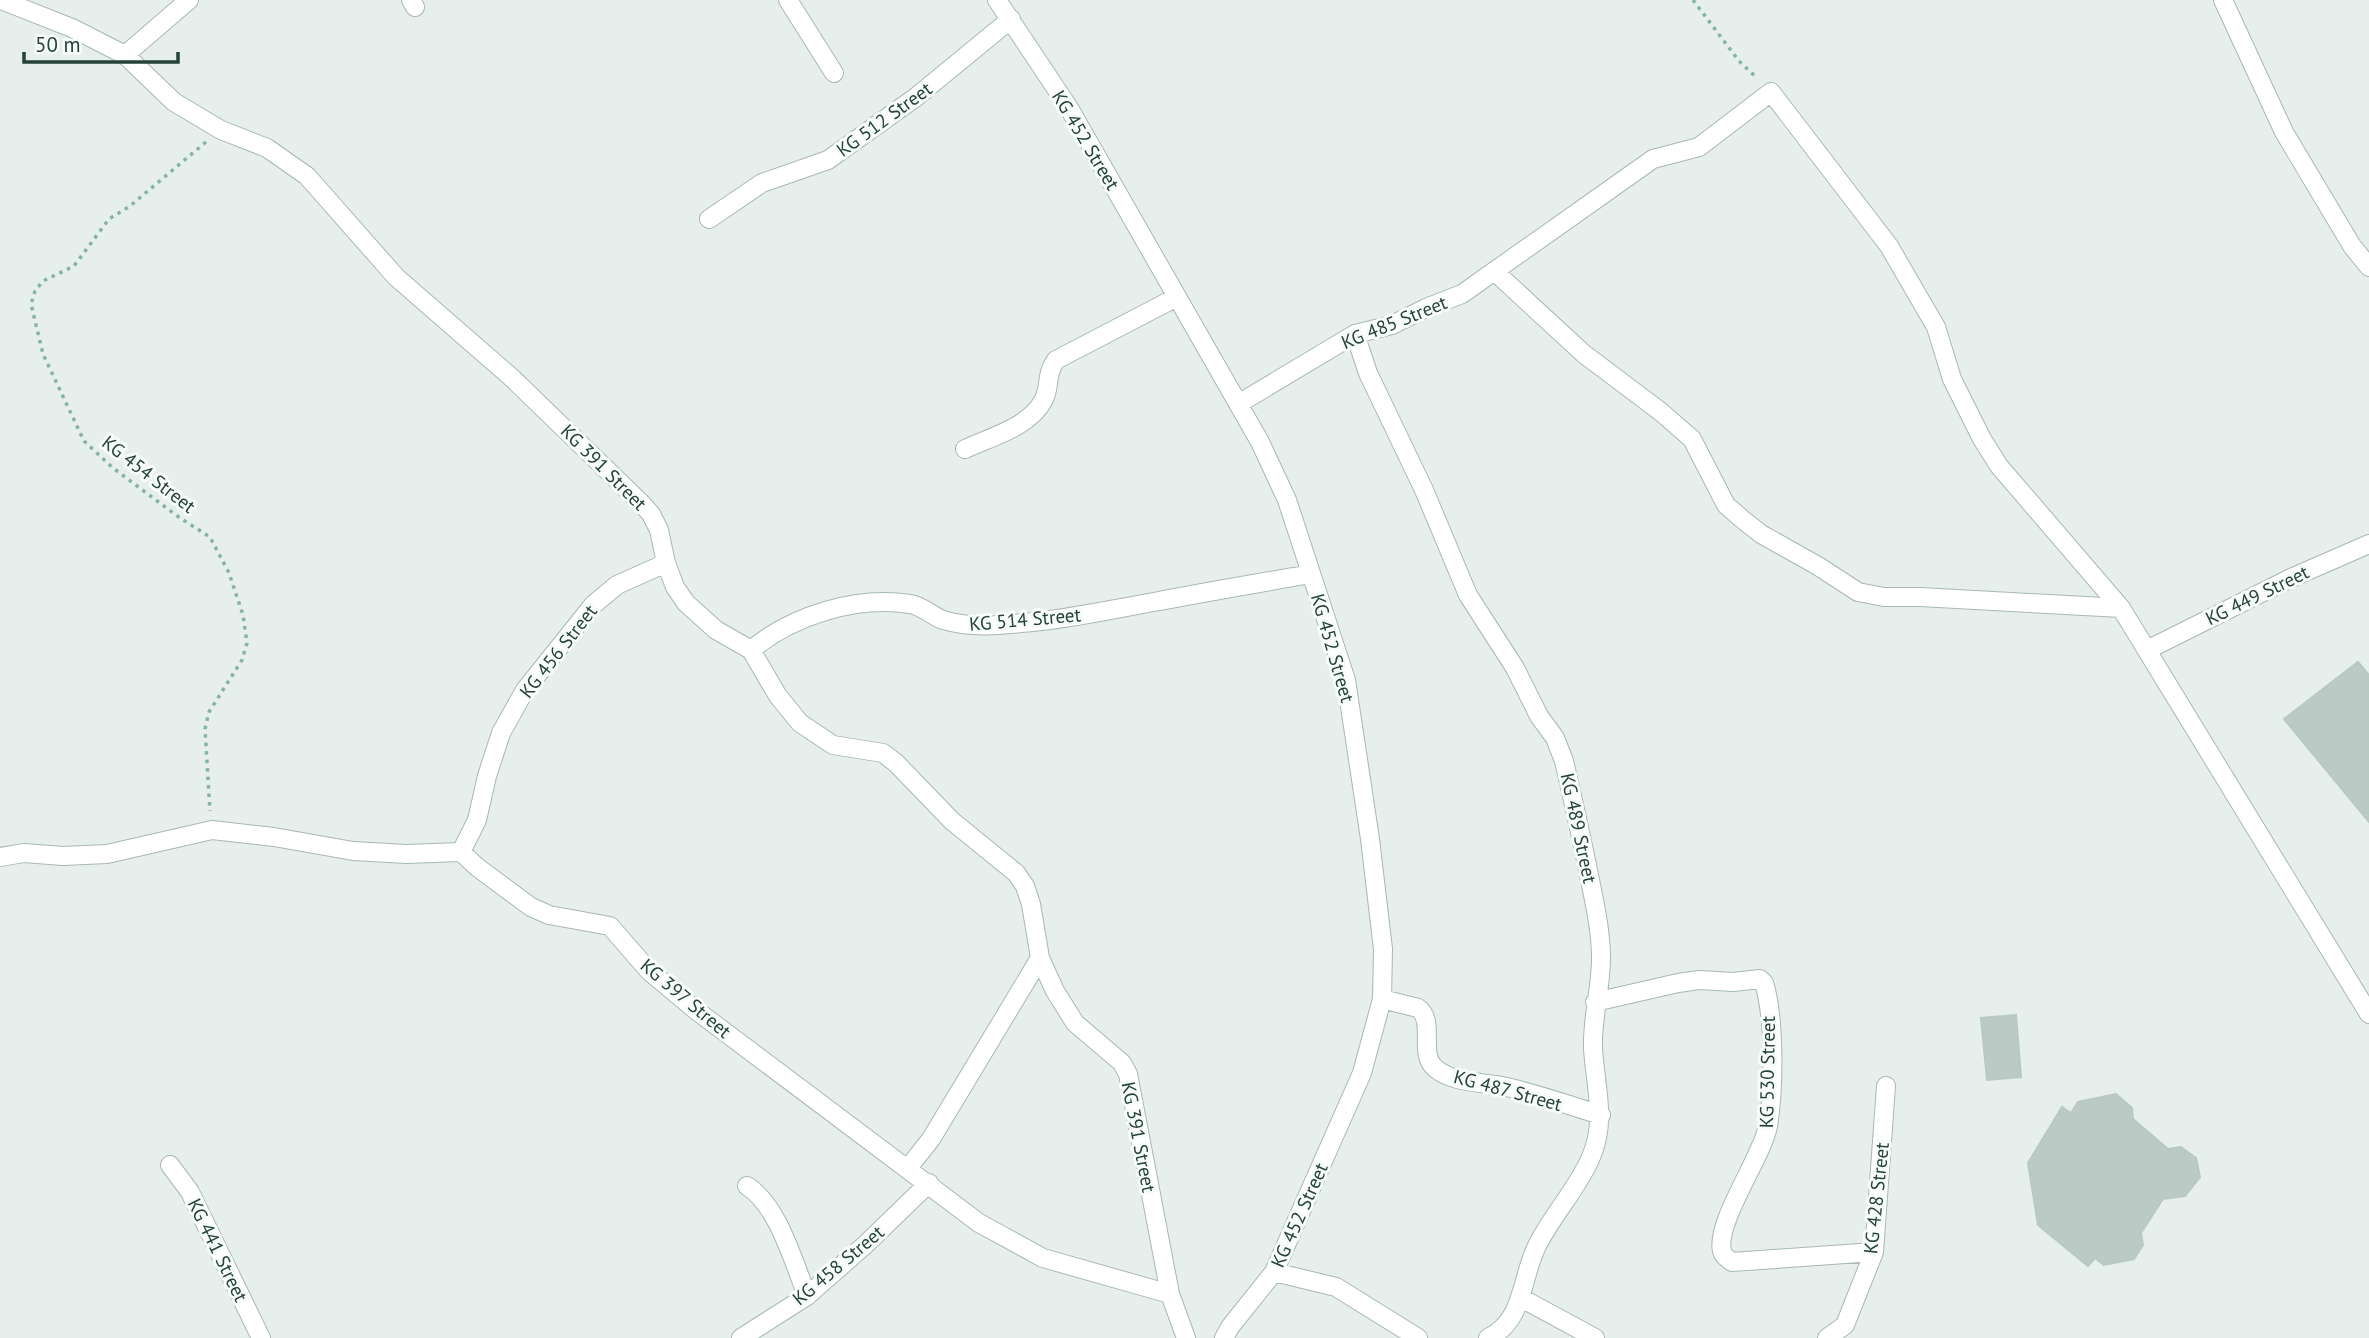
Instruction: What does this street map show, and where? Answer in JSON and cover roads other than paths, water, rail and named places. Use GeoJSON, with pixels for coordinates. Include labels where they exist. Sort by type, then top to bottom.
{"type":"FeatureCollection","features":[{"type":"Feature","properties":{"kind":"street","name":"KG 391 Street"},"geometry":{"type":"LineString","coordinates":[[1,0],[72,28],[125,55],[174,102],[221,130],[267,148],[307,176],[396,277],[512,378],[642,503],[659,530],[666,563],[675,587],[686,603],[716,630],[751,650],[778,696],[800,723],[833,745],[883,753],[952,821],[1016,873],[1025,886],[1031,904],[1040,958],[1055,991],[1075,1023],[1122,1063],[1128,1074],[1170,1294],[1186,1338]]}},
{"type":"Feature","properties":{"kind":"street"},"geometry":{"type":"LineString","coordinates":[[125,55],[189,0]]}},
{"type":"Feature","properties":{"kind":"street"},"geometry":{"type":"LineString","coordinates":[[788,0],[834,73]]}},
{"type":"Feature","properties":{"kind":"street","name":"KG 452 Street"},"geometry":{"type":"LineString","coordinates":[[997,0],[1069,108],[1260,442],[1287,500],[1346,680],[1375,880],[1382,949],[1382,999],[1362,1073],[1274,1272],[1230,1326],[1224,1338]]}},
{"type":"Feature","properties":{"kind":"street"},"geometry":{"type":"LineString","coordinates":[[2223,0],[2284,132],[2352,246],[2369,267]]}},
{"type":"Feature","properties":{"kind":"street","name":"KG 512 Street"},"geometry":{"type":"LineString","coordinates":[[709,219],[762,183],[828,160],[916,97],[1011,19]]}},
{"type":"Feature","properties":{"kind":"street","name":"KG 485 Street"},"geometry":{"type":"LineString","coordinates":[[1238,404],[1355,334],[1392,325],[1462,294],[1653,159],[1699,147],[1770,92],[1889,246],[1936,327],[1952,379],[1982,439],[1999,466],[2121,608]]}},
{"type":"Feature","properties":{"kind":"street"},"geometry":{"type":"LineString","coordinates":[[1494,271],[1584,354],[1692,439],[1726,505],[1761,534],[1858,592],[1884,597],[2121,608],[2369,1014]]}},
{"type":"Feature","properties":{"kind":"street"},"geometry":{"type":"LineString","coordinates":[[965,449],[1023,422],[1036,412],[1045,397],[1048,371],[1056,360],[1177,297]]}},
{"type":"Feature","properties":{"kind":"street","name":"KG 489 Street"},"geometry":{"type":"LineString","coordinates":[[1355,334],[1368,373],[1468,595],[1515,668],[1539,716],[1555,738],[1564,761],[1597,915],[1601,959],[1593,1046],[1601,1115],[1598,1135],[1591,1158],[1536,1247],[1521,1298],[1510,1321],[1488,1338]]}},
{"type":"Feature","properties":{"kind":"street","name":"KG 449 Street"},"geometry":{"type":"LineString","coordinates":[[2147,650],[2291,578],[2369,544]]}},
{"type":"Feature","properties":{"kind":"street","name":"KG 456 Street"},"geometry":{"type":"LineString","coordinates":[[461,852],[477,820],[501,733],[525,690],[593,605],[617,585],[666,563]]}},
{"type":"Feature","properties":{"kind":"street","name":"KG 514 Street"},"geometry":{"type":"LineString","coordinates":[[751,650],[764,639],[806,618],[846,606],[913,604],[939,619],[956,624],[988,626],[1059,619],[1311,574]]}},
{"type":"Feature","properties":{"kind":"street"},"geometry":{"type":"LineString","coordinates":[[0,857],[24,853],[63,856],[107,854],[212,830],[274,837],[353,851],[406,854],[461,852]]}},
{"type":"Feature","properties":{"kind":"street","name":"KG 397 Street"},"geometry":{"type":"LineString","coordinates":[[461,852],[477,867],[531,906],[549,915],[610,926],[649,971],[697,1011],[979,1223],[1044,1258],[1170,1294]]}},
{"type":"Feature","properties":{"kind":"street"},"geometry":{"type":"LineString","coordinates":[[908,1168],[931,1139],[1040,958]]}},
{"type":"Feature","properties":{"kind":"street","name":"KG 530 Street"},"geometry":{"type":"LineString","coordinates":[[1595,1002],[1699,980],[1733,982],[1760,979],[1764,983],[1771,1043],[1768,1125],[1765,1139],[1736,1197],[1723,1235],[1722,1250],[1732,1262],[1874,1252]]}},
{"type":"Feature","properties":{"kind":"street","name":"KG 487 Street"},"geometry":{"type":"LineString","coordinates":[[1382,999],[1422,1011],[1428,1053],[1432,1066],[1438,1071],[1465,1081],[1503,1086],[1601,1115]]}},
{"type":"Feature","properties":{"kind":"street","name":"KG 428 Street"},"geometry":{"type":"LineString","coordinates":[[1834,1337],[1845,1325],[1874,1252],[1886,1086]]}},
{"type":"Feature","properties":{"kind":"street","name":"KG 441 Street"},"geometry":{"type":"LineString","coordinates":[[170,1165],[190,1192],[261,1338]]}},
{"type":"Feature","properties":{"kind":"street","name":"KG 458 Street"},"geometry":{"type":"LineString","coordinates":[[741,1338],[807,1296],[929,1183]]}},
{"type":"Feature","properties":{"kind":"street"},"geometry":{"type":"LineString","coordinates":[[747,1186],[759,1194],[788,1244],[807,1296]]}},
{"type":"Feature","properties":{"kind":"street"},"geometry":{"type":"LineString","coordinates":[[1274,1272],[1336,1287],[1418,1338]]}},
{"type":"Feature","properties":{"kind":"street"},"geometry":{"type":"LineString","coordinates":[[1521,1298],[1595,1338]]}}]}
